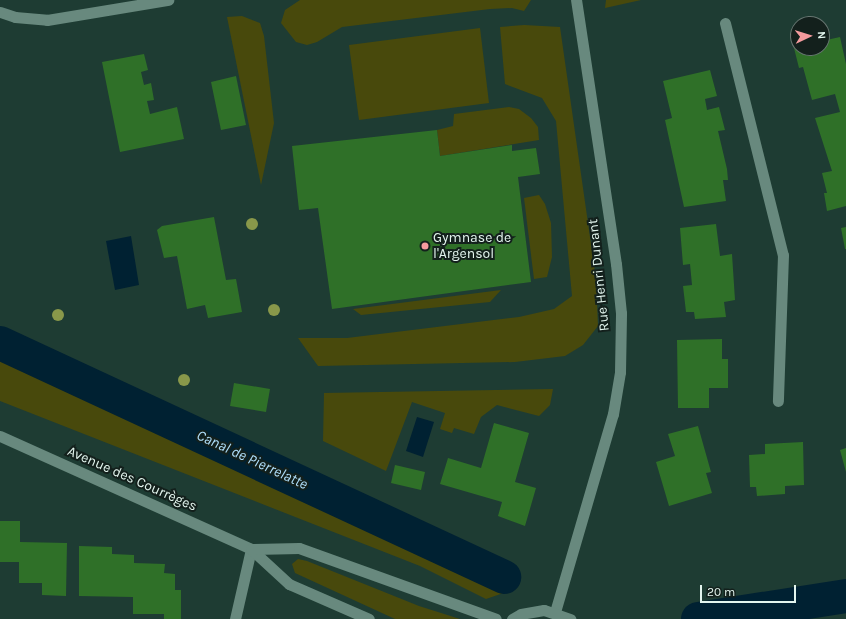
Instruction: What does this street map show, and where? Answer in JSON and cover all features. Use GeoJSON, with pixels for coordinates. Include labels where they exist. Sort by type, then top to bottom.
{"type":"FeatureCollection","features":[{"type":"Feature","properties":{"kind":"street"},"geometry":{"type":"LineString","coordinates":[[0,12],[14,17],[47,20],[168,0]]}},
{"type":"Feature","properties":{"kind":"street","name":"Rue Henri Dunant"},"geometry":{"type":"LineString","coordinates":[[555,612],[613,414],[620,372],[621,313],[616,264],[576,0]]}},
{"type":"Feature","properties":{"kind":"street"},"geometry":{"type":"LineString","coordinates":[[725,24],[782,255],[778,401]]}},
{"type":"Feature","properties":{"kind":"street","name":"Avenue des Courrèges"},"geometry":{"type":"LineString","coordinates":[[0,436],[251,549],[288,584],[369,619]]}},
{"type":"Feature","properties":{"kind":"street","name":"Avenue des Courrèges"},"geometry":{"type":"LineString","coordinates":[[251,549],[300,548],[496,619]]}},
{"type":"Feature","properties":{"kind":"street"},"geometry":{"type":"LineString","coordinates":[[235,619],[251,549]]}},
{"type":"Feature","properties":{"kind":"street"},"geometry":{"type":"LineString","coordinates":[[512,619],[532,611],[555,612],[570,619]]}},
{"type":"Feature","properties":{"kind":"shaded area"},"geometry":{"type":"Polygon","coordinates":[[[300,0],[531,0],[524,11],[512,8],[490,9],[342,27],[317,42],[307,45],[296,42],[281,23],[285,10],[300,0]]]}},
{"type":"Feature","properties":{"kind":"shaded area"},"geometry":{"type":"Polygon","coordinates":[[[606,0],[641,0],[605,8],[606,0]]]}},
{"type":"Feature","properties":{"kind":"shaded area"},"geometry":{"type":"Polygon","coordinates":[[[242,16],[260,23],[264,36],[274,123],[261,185],[227,17],[242,16]]]}},
{"type":"Feature","properties":{"kind":"shaded area"},"geometry":{"type":"Polygon","coordinates":[[[524,25],[560,27],[596,279],[598,326],[583,345],[565,356],[515,362],[318,366],[298,338],[347,338],[519,317],[554,309],[572,296],[556,121],[542,98],[505,84],[500,27],[524,25]]]}},
{"type":"Feature","properties":{"kind":"shaded area"},"geometry":{"type":"Polygon","coordinates":[[[480,28],[489,103],[359,120],[349,45],[480,28]]]}},
{"type":"Feature","properties":{"kind":"shaded area"},"geometry":{"type":"Polygon","coordinates":[[[509,107],[519,109],[531,118],[538,127],[539,140],[440,156],[437,130],[453,126],[454,114],[509,107]]]}},
{"type":"Feature","properties":{"kind":"shaded area"},"geometry":{"type":"Polygon","coordinates":[[[539,195],[545,204],[551,223],[552,257],[547,277],[534,279],[524,198],[539,195]]]}},
{"type":"Feature","properties":{"kind":"shaded area"},"geometry":{"type":"Polygon","coordinates":[[[501,290],[490,302],[361,315],[353,309],[501,290]]]}},
{"type":"Feature","properties":{"kind":"shaded area"},"geometry":{"type":"Polygon","coordinates":[[[0,349],[515,589],[486,599],[420,566],[0,401],[0,349]]]}},
{"type":"Feature","properties":{"kind":"shaded area"},"geometry":{"type":"Polygon","coordinates":[[[553,389],[550,405],[539,416],[497,405],[481,417],[474,434],[454,428],[452,433],[440,429],[445,413],[412,402],[386,471],[323,441],[324,393],[553,389]]]}},
{"type":"Feature","properties":{"kind":"shaded area"},"geometry":{"type":"Polygon","coordinates":[[[298,559],[307,561],[419,606],[460,619],[395,619],[295,573],[292,564],[298,559]]]}},
{"type":"Feature","properties":{"kind":"water"},"geometry":{"type":"Polygon","coordinates":[[[131,236],[139,285],[115,290],[106,241],[131,236]]]}},
{"type":"Feature","properties":{"kind":"water"},"geometry":{"type":"Polygon","coordinates":[[[417,417],[434,422],[423,457],[406,451],[417,417]]]}},
{"type":"Feature","properties":{"kind":"building"},"geometry":{"type":"Polygon","coordinates":[[[840,37],[846,64],[846,206],[827,211],[824,193],[827,193],[822,173],[832,171],[815,118],[840,112],[835,94],[812,100],[803,67],[799,68],[796,56],[830,56],[830,39],[840,37]]]}},
{"type":"Feature","properties":{"kind":"building"},"geometry":{"type":"Polygon","coordinates":[[[144,54],[148,70],[141,72],[144,85],[151,83],[154,100],[147,101],[150,114],[177,107],[184,139],[120,152],[102,62],[144,54]]]}},
{"type":"Feature","properties":{"kind":"building"},"geometry":{"type":"Polygon","coordinates":[[[710,70],[717,96],[705,99],[707,110],[719,107],[725,130],[718,131],[727,169],[728,180],[723,180],[726,201],[684,207],[665,120],[672,118],[663,81],[710,70]]]}},
{"type":"Feature","properties":{"kind":"building"},"geometry":{"type":"Polygon","coordinates":[[[236,76],[246,125],[221,130],[211,82],[236,76]]]}},
{"type":"Feature","properties":{"kind":"building","name":"Gymnase de l'Argensol"},"geometry":{"type":"Polygon","coordinates":[[[437,130],[440,156],[512,145],[512,151],[536,148],[540,174],[518,177],[531,282],[332,309],[318,208],[299,210],[292,146],[437,130]]]}},
{"type":"Feature","properties":{"kind":"building"},"geometry":{"type":"Polygon","coordinates":[[[214,217],[226,280],[236,279],[242,312],[208,318],[205,305],[187,309],[177,256],[164,258],[157,230],[162,226],[214,217]]]}},
{"type":"Feature","properties":{"kind":"building"},"geometry":{"type":"Polygon","coordinates":[[[716,224],[720,256],[732,254],[735,300],[724,302],[726,317],[695,319],[694,312],[686,312],[683,286],[692,285],[690,264],[683,265],[680,228],[716,224]]]}},
{"type":"Feature","properties":{"kind":"building"},"geometry":{"type":"Polygon","coordinates":[[[846,227],[846,249],[845,249],[841,228],[846,227]]]}},
{"type":"Feature","properties":{"kind":"building"},"geometry":{"type":"Polygon","coordinates":[[[722,339],[722,359],[728,359],[728,388],[709,388],[709,408],[678,408],[677,340],[722,339]]]}},
{"type":"Feature","properties":{"kind":"building"},"geometry":{"type":"Polygon","coordinates":[[[234,383],[270,389],[266,412],[230,406],[234,383]]]}},
{"type":"Feature","properties":{"kind":"building"},"geometry":{"type":"Polygon","coordinates":[[[494,423],[529,433],[515,482],[536,488],[525,526],[498,516],[502,502],[440,484],[448,458],[481,468],[494,423]]]}},
{"type":"Feature","properties":{"kind":"building"},"geometry":{"type":"Polygon","coordinates":[[[698,426],[711,472],[706,473],[712,493],[669,506],[656,462],[675,456],[668,434],[698,426]]]}},
{"type":"Feature","properties":{"kind":"building"},"geometry":{"type":"Polygon","coordinates":[[[803,442],[804,485],[785,486],[785,494],[757,496],[756,487],[750,487],[749,455],[765,454],[765,444],[803,442]]]}},
{"type":"Feature","properties":{"kind":"building"},"geometry":{"type":"Polygon","coordinates":[[[846,448],[846,472],[840,450],[846,448]]]}},
{"type":"Feature","properties":{"kind":"building"},"geometry":{"type":"Polygon","coordinates":[[[395,465],[425,472],[421,490],[391,483],[395,465]]]}},
{"type":"Feature","properties":{"kind":"building"},"geometry":{"type":"Polygon","coordinates":[[[0,521],[20,521],[20,542],[67,543],[66,596],[42,595],[42,583],[19,583],[19,562],[0,562],[0,521]]]}},
{"type":"Feature","properties":{"kind":"building"},"geometry":{"type":"Polygon","coordinates":[[[79,546],[112,547],[112,554],[134,555],[134,563],[165,564],[164,573],[175,574],[175,590],[181,590],[181,619],[164,619],[164,614],[133,614],[133,597],[79,596],[79,546]]]}},
{"type":"Feature","properties":{"kind":"waterway","name":"Canal de Pierrelatte"},"geometry":{"type":"LineString","coordinates":[[0,343],[504,577]]}},
{"type":"Feature","properties":{"kind":"waterway","name":"Canal de Pierrelatte"},"geometry":{"type":"LineString","coordinates":[[698,619],[846,596]]}},
{"type":"Feature","properties":{"kind":"place","name":"Gymnase de l'Argensol"},"geometry":{"type":"Point","coordinates":[425,246]}}]}
